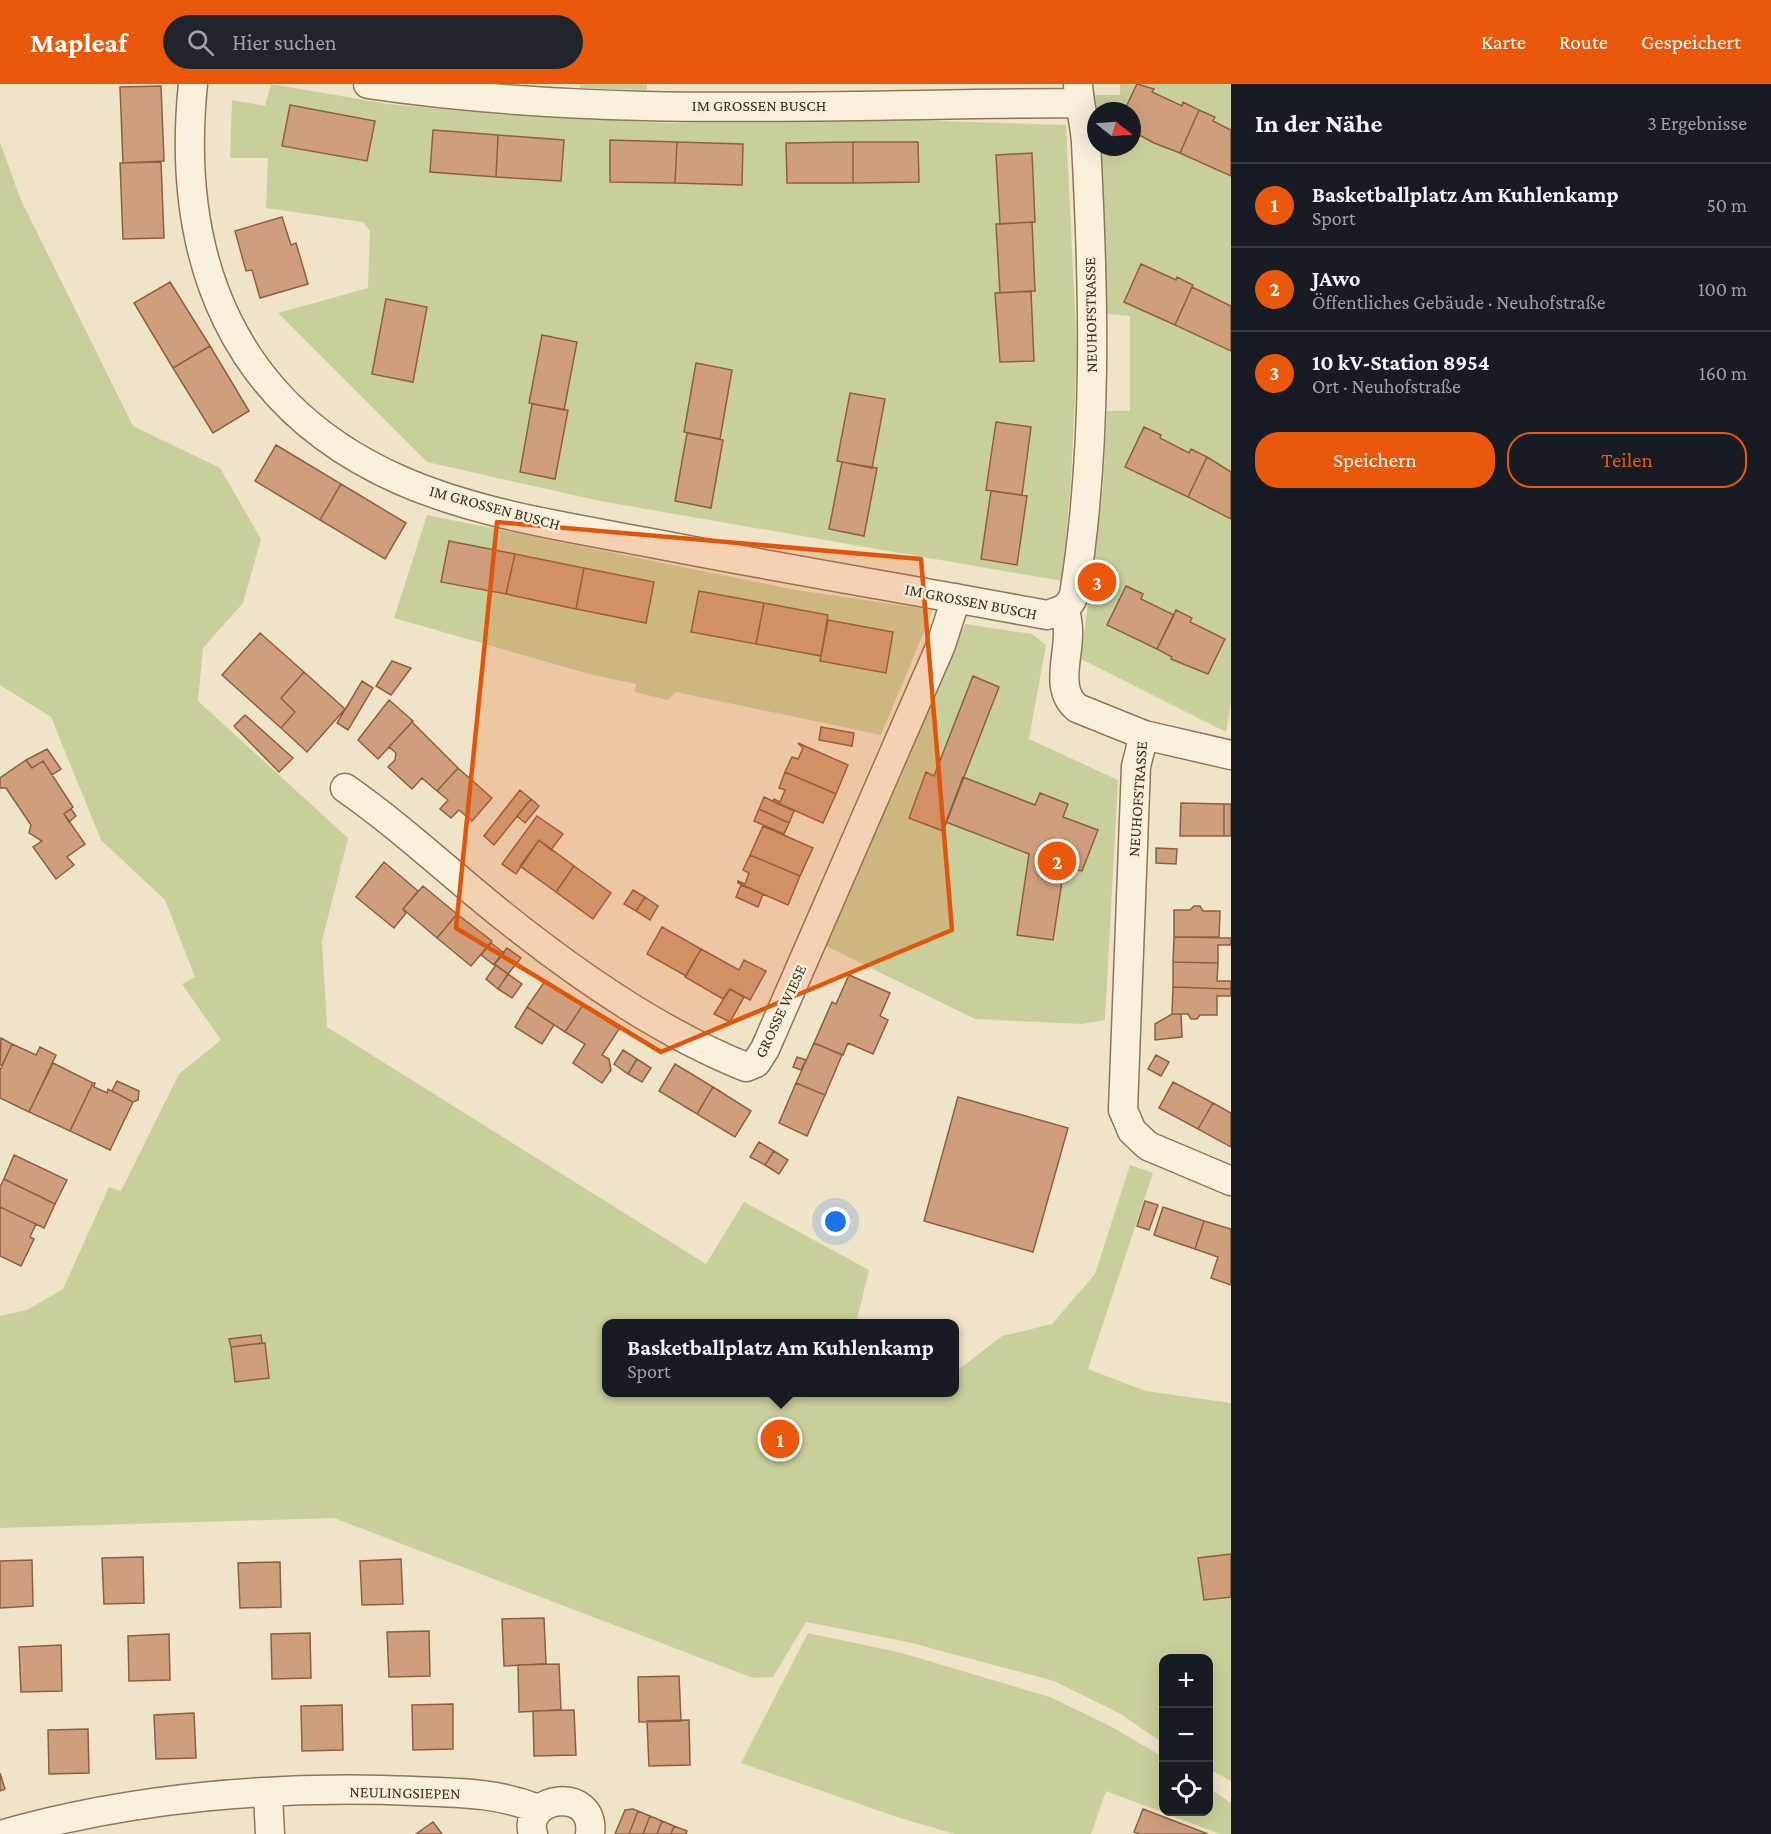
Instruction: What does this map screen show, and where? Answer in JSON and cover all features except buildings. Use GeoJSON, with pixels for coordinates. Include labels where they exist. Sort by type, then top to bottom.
{"type":"FeatureCollection","features":[{"type":"Feature","properties":{"kind":"street","name":"IM GROSSEN BUSCH"},"geometry":{"type":"LineString","coordinates":[[193,84],[191,179],[200,250],[212,287],[227,321],[271,386],[320,433],[354,458],[412,484],[512,514],[676,548],[1047,615],[1064,609]]}},
{"type":"Feature","properties":{"kind":"street","name":"IM GROSSEN BUSCH"},"geometry":{"type":"LineString","coordinates":[[368,84],[428,93],[561,104],[750,106],[1078,93]]}},
{"type":"Feature","properties":{"kind":"street","name":"NEUHOFSTRASSE"},"geometry":{"type":"LineString","coordinates":[[1078,93],[1086,141],[1092,415],[1081,556],[1074,595],[1064,609],[1070,624],[1064,690],[1068,701],[1077,708],[1144,735],[1136,766],[1123,1110],[1132,1131],[1148,1146],[1231,1181]]}},
{"type":"Feature","properties":{"kind":"street","name":"GROSSE WIESE"},"geometry":{"type":"LineString","coordinates":[[345,788],[390,819],[474,892],[583,974],[679,1034],[746,1067],[756,1063],[769,1038],[941,645],[956,598]]}},
{"type":"Feature","properties":{"kind":"street"},"geometry":{"type":"LineString","coordinates":[[1144,735],[1231,755]]}},
{"type":"Feature","properties":{"kind":"street","name":"NEULINGSIEPEN"},"geometry":{"type":"LineString","coordinates":[[4,1834],[126,1806],[268,1794],[374,1789],[508,1797],[536,1822],[553,1801],[570,1801],[584,1810],[591,1825],[590,1834]]}},
{"type":"Feature","properties":{"kind":"street"},"geometry":{"type":"LineString","coordinates":[[268,1794],[270,1834]]}},
{"type":"Feature","properties":{"kind":"highlighted area"},"geometry":{"type":"Polygon","coordinates":[[[497,522],[921,559],[952,930],[661,1052],[456,928],[497,522]]]}},
{"type":"Feature","properties":{"kind":"green space"},"geometry":{"type":"Polygon","coordinates":[[[271,84],[388,104],[505,115],[672,123],[839,118],[1066,125],[1077,353],[1071,481],[1062,581],[600,501],[427,462],[278,313],[368,288],[370,231],[363,222],[266,208],[268,158],[230,158],[232,100],[265,106],[271,84]]]}},
{"type":"Feature","properties":{"kind":"green space"},"geometry":{"type":"Polygon","coordinates":[[[580,84],[647,84],[647,90],[580,88],[580,84]]]}},
{"type":"Feature","properties":{"kind":"green space"},"geometry":{"type":"Polygon","coordinates":[[[1120,84],[1231,84],[1231,702],[1226,732],[1081,659],[1103,485],[1107,411],[1130,411],[1130,316],[1106,314],[1099,156],[1141,156],[1141,102],[1096,102],[1095,95],[1120,95],[1120,84]]]}},
{"type":"Feature","properties":{"kind":"green space"},"geometry":{"type":"Polygon","coordinates":[[[0,142],[20,198],[133,426],[220,468],[261,539],[243,603],[203,648],[198,701],[348,838],[322,941],[327,1027],[706,1264],[744,1202],[869,1270],[857,1319],[602,1319],[602,1397],[959,1397],[959,1369],[1002,1336],[1052,1324],[1095,1274],[1130,1165],[1153,1173],[1088,1369],[1146,1391],[1231,1403],[1231,1781],[1213,1771],[1213,1654],[1159,1654],[1159,1740],[1119,1713],[1054,1681],[908,1642],[806,1622],[773,1677],[753,1678],[334,1518],[0,1528],[0,1316],[27,1310],[63,1289],[109,1187],[121,1191],[179,1074],[221,1040],[182,984],[195,977],[165,900],[101,840],[51,717],[0,685],[0,142]]]}},
{"type":"Feature","properties":{"kind":"green space"},"geometry":{"type":"Polygon","coordinates":[[[427,515],[796,590],[933,610],[881,735],[676,692],[668,700],[635,692],[636,684],[593,675],[394,618],[427,515]]]}},
{"type":"Feature","properties":{"kind":"green space"},"geometry":{"type":"Polygon","coordinates":[[[965,624],[1032,634],[1046,645],[1029,739],[1118,780],[1105,1020],[1082,1024],[975,1019],[826,946],[965,624]]]}},
{"type":"Feature","properties":{"kind":"green space"},"geometry":{"type":"Polygon","coordinates":[[[808,1633],[902,1653],[1050,1697],[1112,1727],[1159,1755],[1159,1811],[1106,1791],[1091,1834],[955,1834],[900,1818],[741,1763],[808,1633]]]}},
{"type":"Feature","properties":{"kind":"green space"},"geometry":{"type":"Polygon","coordinates":[[[1213,1791],[1231,1803],[1231,1834],[1220,1834],[1172,1816],[1213,1816],[1213,1791]]]}},
{"type":"Feature","properties":{"kind":"place","name":"10 kV-Station 8954"},"geometry":{"type":"Point","coordinates":[1097,582]}},
{"type":"Feature","properties":{"kind":"place","name":"JAwo"},"geometry":{"type":"Point","coordinates":[1057,861]}},
{"type":"Feature","properties":{"kind":"place","name":"Basketballplatz Am Kuhlenkamp"},"geometry":{"type":"Point","coordinates":[780,1439]}}]}
